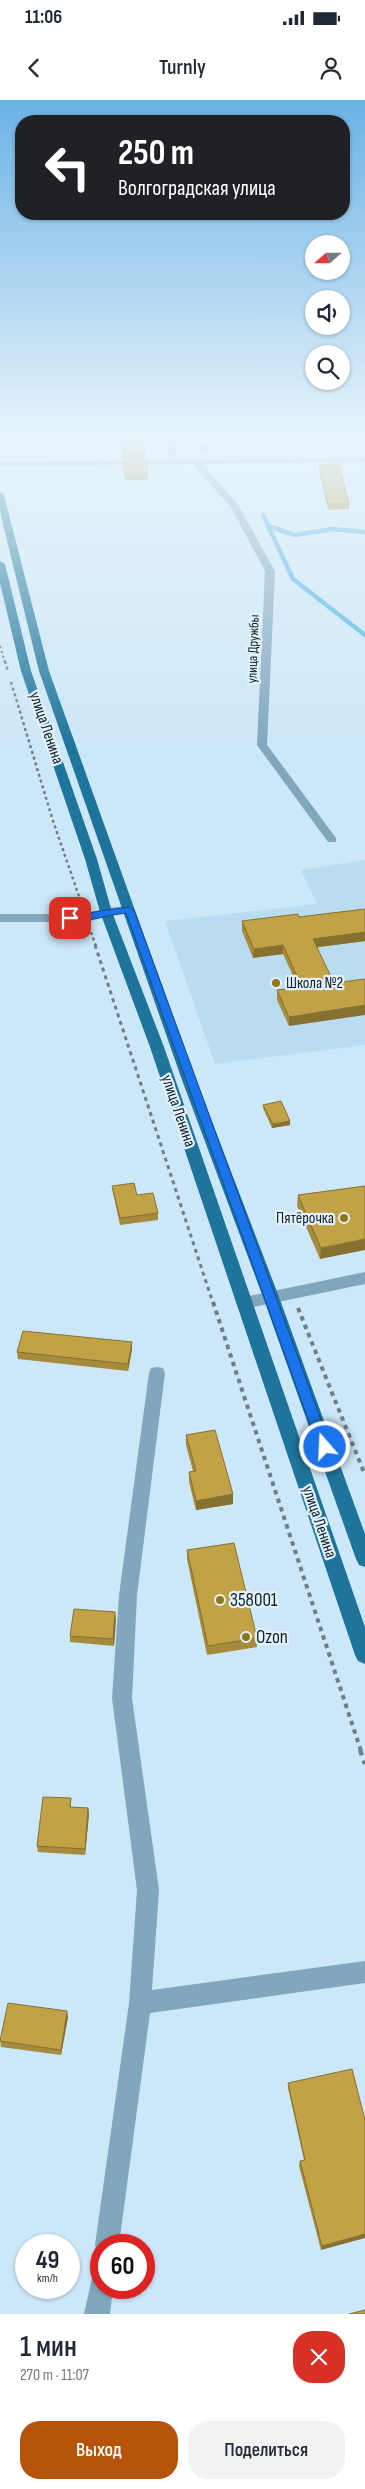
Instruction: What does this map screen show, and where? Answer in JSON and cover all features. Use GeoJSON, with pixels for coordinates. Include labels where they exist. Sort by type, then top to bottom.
{"type":"FeatureCollection","features":[{"type":"Feature","properties":{"kind":"main road","name":"улица Ленина"},"geometry":{"type":"LineString","coordinates":[[12,540],[44,671],[189,1080],[272,1297],[365,1559]]}},
{"type":"Feature","properties":{"kind":"main road","name":"улица Ленина"},"geometry":{"type":"LineString","coordinates":[[0,564],[26,671],[88,850],[106,912],[157,1047],[365,1655]]}},
{"type":"Feature","properties":{"kind":"street","name":"улица Дружбы"},"geometry":{"type":"LineString","coordinates":[[253,540],[270,571],[262,745],[332,840]]}},
{"type":"Feature","properties":{"kind":"street"},"geometry":{"type":"LineString","coordinates":[[0,918],[87,918],[106,912],[129,910]]}},
{"type":"Feature","properties":{"kind":"street"},"geometry":{"type":"LineString","coordinates":[[244,1303],[365,1278]]}},
{"type":"Feature","properties":{"kind":"street"},"geometry":{"type":"LineString","coordinates":[[108,2234],[140,2003],[148,1890],[122,1698],[128,1596],[157,1373]]}},
{"type":"Feature","properties":{"kind":"street"},"geometry":{"type":"LineString","coordinates":[[140,2003],[365,1972]]}},
{"type":"Feature","properties":{"kind":"street"},"geometry":{"type":"LineString","coordinates":[[98,2314],[100,2299]]}},
{"type":"Feature","properties":{"kind":"path"},"geometry":{"type":"LineString","coordinates":[[0,646],[53,821],[87,918],[365,1764]]}},
{"type":"Feature","properties":{"kind":"shaded area","name":"Школа №2"},"geometry":{"type":"Polygon","coordinates":[[[365,860],[365,1045],[215,1064],[165,921],[317,904],[301,870],[365,860]]]}},
{"type":"Feature","properties":{"kind":"building"},"geometry":{"type":"Polygon","coordinates":[[[365,909],[365,932],[313,939],[334,983],[365,979],[365,1005],[289,1017],[277,990],[302,987],[283,945],[254,949],[242,921],[298,914],[299,917],[365,909]]]}},
{"type":"Feature","properties":{"kind":"building"},"geometry":{"type":"Polygon","coordinates":[[[281,1101],[290,1121],[273,1124],[263,1105],[281,1101]]]}},
{"type":"Feature","properties":{"kind":"building"},"geometry":{"type":"Polygon","coordinates":[[[134,1183],[137,1195],[153,1193],[158,1213],[120,1218],[112,1186],[134,1183]]]}},
{"type":"Feature","properties":{"kind":"building"},"geometry":{"type":"Polygon","coordinates":[[[365,1186],[365,1239],[321,1248],[298,1195],[365,1186]]]}},
{"type":"Feature","properties":{"kind":"building"},"geometry":{"type":"Polygon","coordinates":[[[23,1331],[132,1342],[128,1364],[17,1352],[23,1331]]]}},
{"type":"Feature","properties":{"kind":"building"},"geometry":{"type":"Polygon","coordinates":[[[215,1430],[233,1494],[196,1501],[189,1472],[196,1471],[186,1435],[215,1430]]]}},
{"type":"Feature","properties":{"kind":"building","name":"358001"},"geometry":{"type":"Polygon","coordinates":[[[234,1543],[257,1638],[208,1646],[187,1550],[234,1543]]]}},
{"type":"Feature","properties":{"kind":"building"},"geometry":{"type":"Polygon","coordinates":[[[74,1609],[115,1612],[113,1639],[70,1636],[74,1609]]]}},
{"type":"Feature","properties":{"kind":"building"},"geometry":{"type":"Polygon","coordinates":[[[43,1797],[71,1798],[70,1807],[88,1808],[85,1849],[37,1846],[43,1797]]]}},
{"type":"Feature","properties":{"kind":"building"},"geometry":{"type":"Polygon","coordinates":[[[8,2003],[67,2011],[61,2050],[0,2041],[8,2003]]]}},
{"type":"Feature","properties":{"kind":"building"},"geometry":{"type":"Polygon","coordinates":[[[352,2069],[365,2120],[365,2234],[322,2246],[300,2161],[305,2160],[288,2083],[352,2069]]]}},
{"type":"Feature","properties":{"kind":"building"},"geometry":{"type":"Polygon","coordinates":[[[365,2310],[365,2314],[349,2314],[365,2310]]]}},
{"type":"Feature","properties":{"kind":"waterway"},"geometry":{"type":"LineString","coordinates":[[275,540],[293,579],[365,635]]}},
{"type":"Feature","properties":{"kind":"place","name":"Школа №2"},"geometry":{"type":"Point","coordinates":[276,983]}},
{"type":"Feature","properties":{"kind":"place","name":"Пятёрочка"},"geometry":{"type":"Point","coordinates":[344,1218]}},
{"type":"Feature","properties":{"kind":"place","name":"358001"},"geometry":{"type":"Point","coordinates":[220,1600]}},
{"type":"Feature","properties":{"kind":"place","name":"Ozon"},"geometry":{"type":"Point","coordinates":[246,1637]}},
{"type":"Feature","properties":{"kind":"route"},"geometry":{"type":"LineString","coordinates":[[70,918],[87,918],[106,912],[129,910],[189,1080],[272,1297],[325,1447]]}}]}
